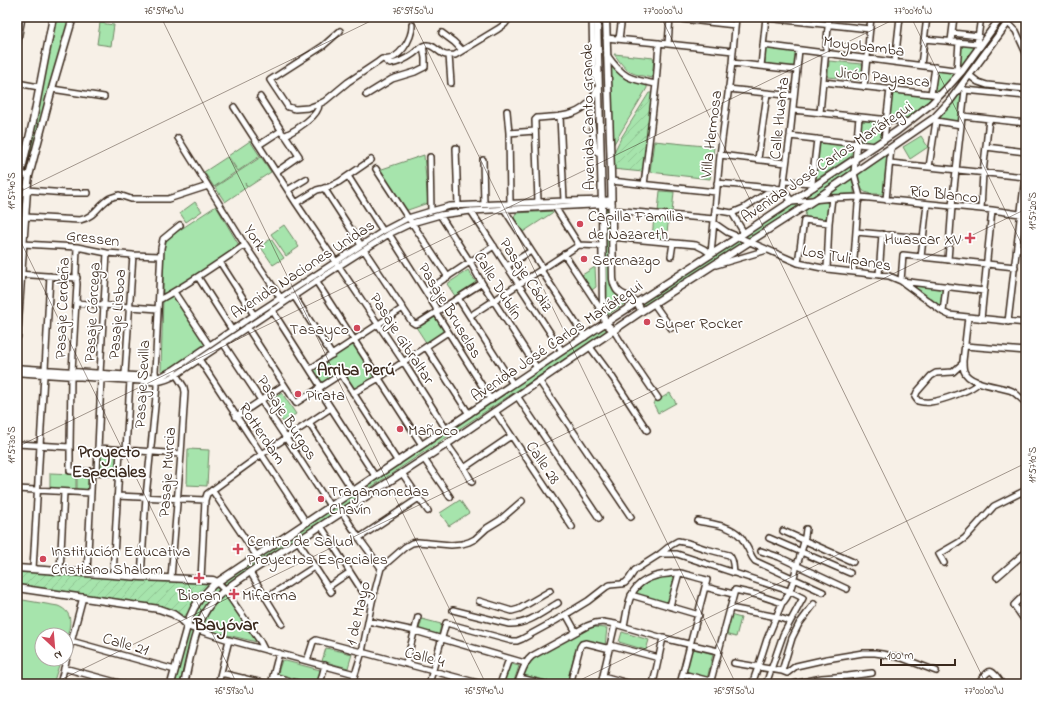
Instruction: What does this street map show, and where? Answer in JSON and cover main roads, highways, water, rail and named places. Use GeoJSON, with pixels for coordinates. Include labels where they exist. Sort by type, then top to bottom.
{"type":"FeatureCollection","features":[{"type":"Feature","properties":{"kind":"main road"},"geometry":{"type":"LineString","coordinates":[[17,208],[19,173],[33,121],[53,17]]}},
{"type":"Feature","properties":{"kind":"main road"},"geometry":{"type":"LineString","coordinates":[[17,337],[19,271],[29,176],[73,17]]}},
{"type":"Feature","properties":{"kind":"main road","name":"Avenida Canto Grande"},"geometry":{"type":"LineString","coordinates":[[597,17],[602,202],[603,312],[605,324]]}},
{"type":"Feature","properties":{"kind":"main road","name":"Avenida Canto Grande"},"geometry":{"type":"LineString","coordinates":[[606,17],[612,205],[612,260],[614,285],[619,293],[636,303],[642,311]]}},
{"type":"Feature","properties":{"kind":"main road","name":"Avenida José Carlos Mariátegui"},"geometry":{"type":"LineString","coordinates":[[171,684],[187,626],[194,608],[204,593],[217,582],[537,368],[792,202],[813,185],[854,160],[909,122],[931,104],[946,89],[959,70],[1001,17]]}},
{"type":"Feature","properties":{"kind":"main road","name":"Avenida José Carlos Mariátegui"},"geometry":{"type":"LineString","coordinates":[[184,684],[201,620],[213,601],[225,590],[250,572],[540,382],[642,311],[816,199],[935,119],[953,96],[963,88],[969,75],[1012,17]]}},
{"type":"Feature","properties":{"kind":"main road"},"geometry":{"type":"LineString","coordinates":[[974,53],[977,58],[982,58]]}},
{"type":"Feature","properties":{"kind":"main road"},"geometry":{"type":"LineString","coordinates":[[946,89],[953,90],[953,96]]}},
{"type":"Feature","properties":{"kind":"main road"},"geometry":{"type":"LineString","coordinates":[[605,324],[614,331]]}},
{"type":"Feature","properties":{"kind":"main road"},"geometry":{"type":"LineString","coordinates":[[362,485],[369,494]]}},
{"type":"Feature","properties":{"kind":"main road"},"geometry":{"type":"LineString","coordinates":[[17,568],[141,577],[213,580],[225,590]]}},
{"type":"Feature","properties":{"kind":"main road"},"geometry":{"type":"LineString","coordinates":[[17,588],[159,609],[173,614],[187,626],[198,630]]}},
{"type":"Feature","properties":{"kind":"place","name":"Capilla Familia de Nazareth"},"geometry":{"type":"Point","coordinates":[580,224]}},
{"type":"Feature","properties":{"kind":"place","name":"Huascar XV"},"geometry":{"type":"Point","coordinates":[970,238]}},
{"type":"Feature","properties":{"kind":"place","name":"Serenazgo"},"geometry":{"type":"Point","coordinates":[584,259]}},
{"type":"Feature","properties":{"kind":"place","name":"Super Rocker"},"geometry":{"type":"Point","coordinates":[647,322]}},
{"type":"Feature","properties":{"kind":"place","name":"Tasayco"},"geometry":{"type":"Point","coordinates":[357,328]}},
{"type":"Feature","properties":{"kind":"place","name":"Pirata"},"geometry":{"type":"Point","coordinates":[298,394]}},
{"type":"Feature","properties":{"kind":"place","name":"Mañoco"},"geometry":{"type":"Point","coordinates":[400,429]}},
{"type":"Feature","properties":{"kind":"place","name":"Tragamonedas Chavín"},"geometry":{"type":"Point","coordinates":[321,499]}},
{"type":"Feature","properties":{"kind":"place","name":"Centro de Salud Proyectos Especiales"},"geometry":{"type":"Point","coordinates":[238,549]}},
{"type":"Feature","properties":{"kind":"place","name":"Institución Educativa Cristiano Shalom"},"geometry":{"type":"Point","coordinates":[43,559]}},
{"type":"Feature","properties":{"kind":"place","name":"Bioran"},"geometry":{"type":"Point","coordinates":[199,578]}},
{"type":"Feature","properties":{"kind":"place","name":"Mifarma"},"geometry":{"type":"Point","coordinates":[234,594]}},
{"type":"Feature","properties":{"kind":"district","name":"Arriba Perú"},"geometry":{"type":"Point","coordinates":[356,369]}},
{"type":"Feature","properties":{"kind":"district","name":"Proyecto Especiales"},"geometry":{"type":"Point","coordinates":[109,461]}},
{"type":"Feature","properties":{"kind":"district","name":"Bayóvar"},"geometry":{"type":"Point","coordinates":[226,624]}}]}
